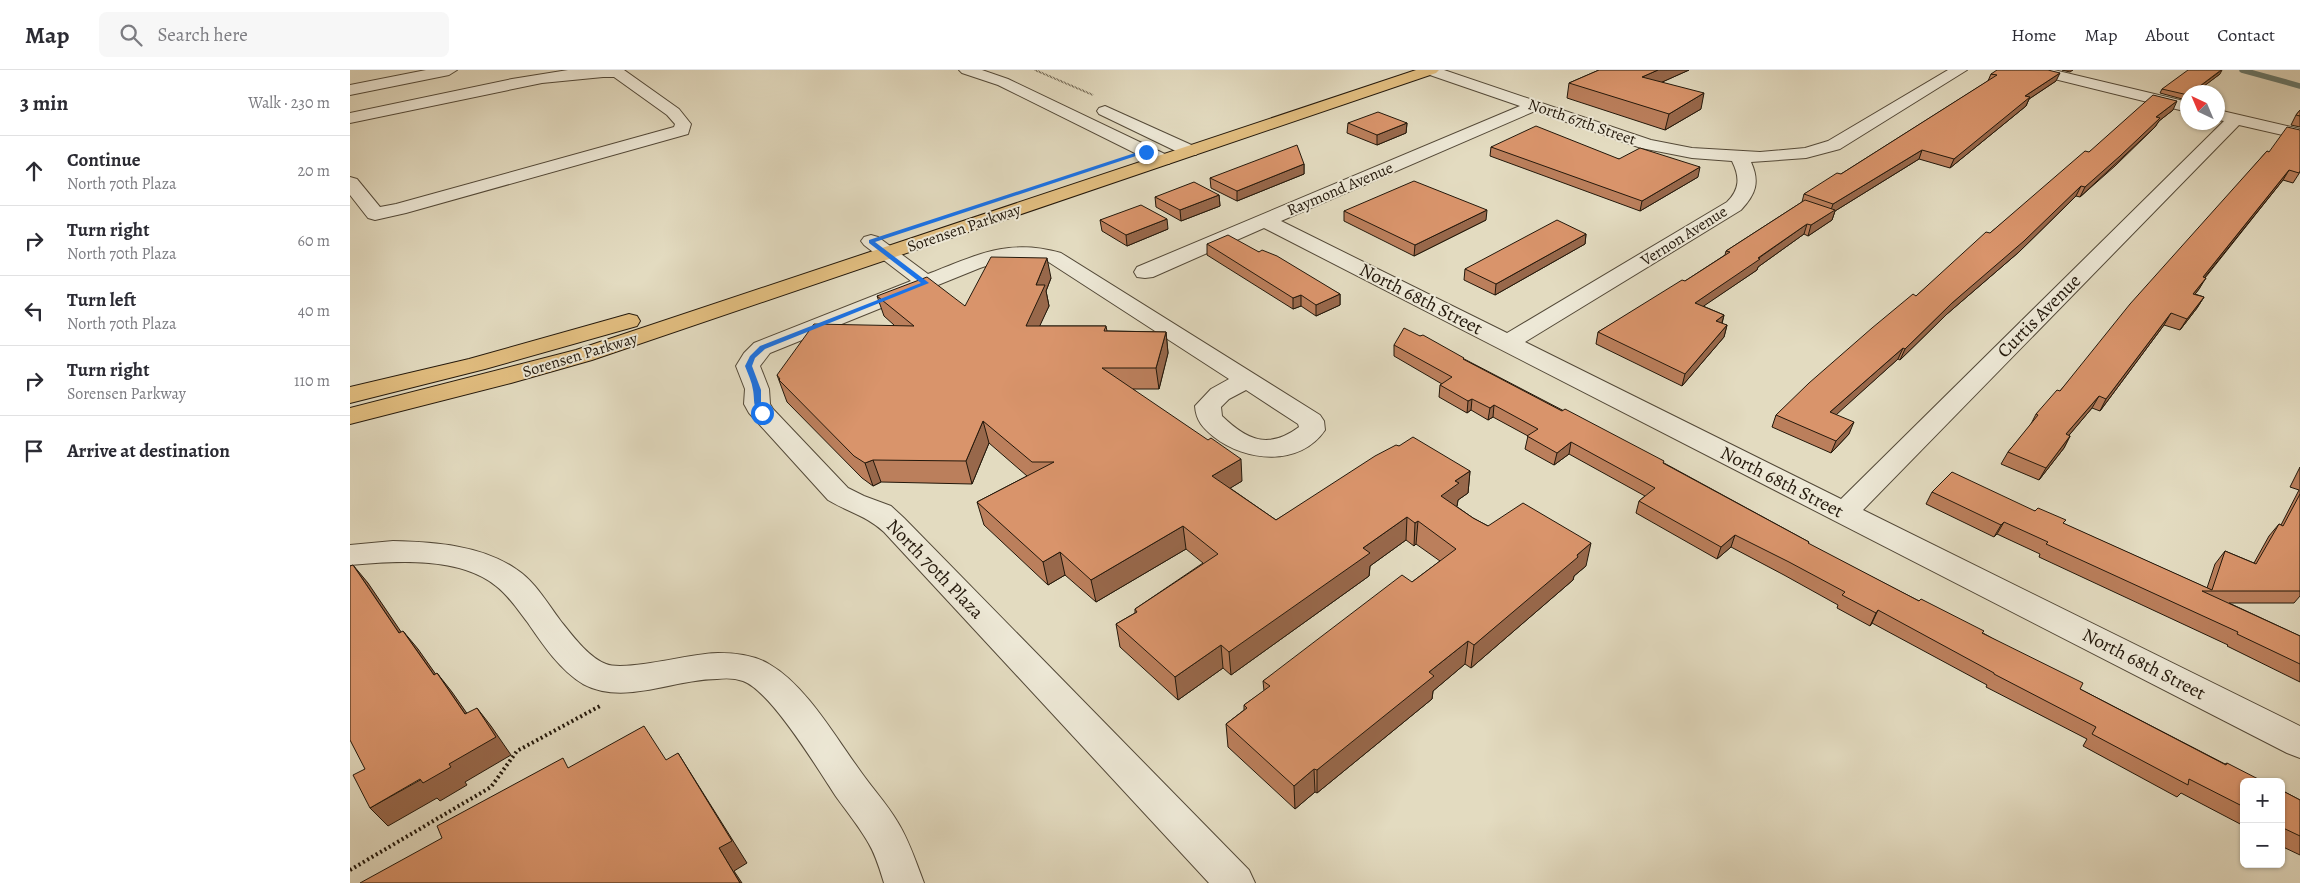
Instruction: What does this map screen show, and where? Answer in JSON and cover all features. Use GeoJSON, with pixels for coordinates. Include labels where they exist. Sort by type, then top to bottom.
{"type":"FeatureCollection","features":[{"type":"Feature","properties":{"kind":"main road","name":"Sorensen Parkway"},"geometry":{"type":"LineString","coordinates":[[350,416],[473,386],[584,354],[879,248],[1168,151],[1392,70]]}},
{"type":"Feature","properties":{"kind":"main road","name":"Sorensen Parkway"},"geometry":{"type":"LineString","coordinates":[[1168,151],[1430,70]]}},
{"type":"Feature","properties":{"kind":"main road","name":"Sorensen Parkway"},"geometry":{"type":"LineString","coordinates":[[350,395],[419,379],[561,341],[879,248]]}},
{"type":"Feature","properties":{"kind":"street"},"geometry":{"type":"LineString","coordinates":[[350,90],[449,70]]}},
{"type":"Feature","properties":{"kind":"street"},"geometry":{"type":"LineString","coordinates":[[967,70],[1003,82],[1168,151]]}},
{"type":"Feature","properties":{"kind":"street","name":"North 67th Street"},"geometry":{"type":"LineString","coordinates":[[1430,70],[1647,144],[1692,153],[1739,156]]}},
{"type":"Feature","properties":{"kind":"street"},"geometry":{"type":"LineString","coordinates":[[1739,156],[1796,154],[1834,145],[1959,70]]}},
{"type":"Feature","properties":{"kind":"street"},"geometry":{"type":"LineString","coordinates":[[2035,70],[2180,105]]}},
{"type":"Feature","properties":{"kind":"street"},"geometry":{"type":"LineString","coordinates":[[350,118],[407,104],[607,72],[618,73],[673,112],[683,124],[682,130],[399,209],[375,214],[350,183]]}},
{"type":"Feature","properties":{"kind":"street"},"geometry":{"type":"LineString","coordinates":[[350,99],[465,75]]}},
{"type":"Feature","properties":{"kind":"street"},"geometry":{"type":"LineString","coordinates":[[455,112],[526,97]]}},
{"type":"Feature","properties":{"kind":"street"},"geometry":{"type":"LineString","coordinates":[[1087,102],[1168,151]]}},
{"type":"Feature","properties":{"kind":"street","name":"Raymond Avenue"},"geometry":{"type":"LineString","coordinates":[[1145,272],[1534,106]]}},
{"type":"Feature","properties":{"kind":"street"},"geometry":{"type":"LineString","coordinates":[[2226,116],[2300,134]]}},
{"type":"Feature","properties":{"kind":"street","name":"Curtis Avenue"},"geometry":{"type":"LineString","coordinates":[[1843,513],[2226,116]]}},
{"type":"Feature","properties":{"kind":"street","name":"Vernon Avenue"},"geometry":{"type":"LineString","coordinates":[[1508,343],[1734,206],[1747,188],[1748,178],[1739,156]]}},
{"type":"Feature","properties":{"kind":"street","name":"North 68th Street"},"geometry":{"type":"LineString","coordinates":[[1265,221],[2300,743]]}},
{"type":"Feature","properties":{"kind":"street"},"geometry":{"type":"LineString","coordinates":[[879,248],[926,283],[1012,252],[1041,252],[1054,257],[1247,380]]}},
{"type":"Feature","properties":{"kind":"street","name":"North 70th Plaza"},"geometry":{"type":"LineString","coordinates":[[926,283],[762,348],[752,358],[748,366],[757,390],[757,404],[762,413],[838,494],[854,503],[881,513],[894,525],[1235,883]]}},
{"type":"Feature","properties":{"kind":"street"},"geometry":{"type":"LineString","coordinates":[[350,555],[384,552],[424,553],[454,557],[489,568],[511,580],[556,636],[584,666],[598,677],[625,679],[717,666],[741,668],[755,672],[769,681],[804,722],[884,835],[904,883]]}},
{"type":"Feature","properties":{"kind":"path"},"geometry":{"type":"LineString","coordinates":[[350,870],[491,787],[517,751],[617,696],[625,679]]}},
{"type":"Feature","properties":{"kind":"building"},"geometry":{"type":"Polygon","coordinates":[[[1599,70],[1658,70],[1642,77],[1704,93],[1669,114],[1569,83],[1599,70]]]}},
{"type":"Feature","properties":{"kind":"building"},"geometry":{"type":"Polygon","coordinates":[[[1997,70],[2048,70],[2060,73],[2025,96],[2030,97],[1954,159],[1922,150],[1833,204],[1804,194],[1837,173],[1841,174],[1997,75],[1991,74],[1997,70]]]}},
{"type":"Feature","properties":{"kind":"building"},"geometry":{"type":"Polygon","coordinates":[[[2188,70],[2221,70],[2201,85],[2180,85],[2180,93],[2162,89],[2188,70]]]}},
{"type":"Feature","properties":{"kind":"building"},"geometry":{"type":"Polygon","coordinates":[[[2153,95],[2177,101],[2156,117],[2160,118],[2120,156],[2085,187],[2081,186],[2024,241],[1952,303],[1905,349],[1903,348],[1830,412],[1854,422],[1836,441],[1776,415],[1809,383],[1872,328],[1913,294],[1916,296],[1986,232],[1990,233],[2085,151],[2089,152],[2153,95]]]}},
{"type":"Feature","properties":{"kind":"building"},"geometry":{"type":"Polygon","coordinates":[[[1378,112],[1407,123],[1377,135],[1348,123],[1378,112]]]}},
{"type":"Feature","properties":{"kind":"building"},"geometry":{"type":"Polygon","coordinates":[[[1536,126],[1619,159],[1640,148],[1700,167],[1642,201],[1491,147],[1536,126]]]}},
{"type":"Feature","properties":{"kind":"building"},"geometry":{"type":"Polygon","coordinates":[[[2287,127],[2300,130],[2299,173],[2289,170],[2203,277],[2206,278],[2193,294],[2204,297],[2187,319],[2171,313],[2106,399],[2099,396],[2066,434],[2070,436],[2046,468],[2008,452],[2038,415],[2036,414],[2057,390],[2060,391],[2130,304],[2267,151],[2269,152],[2287,127]]]}},
{"type":"Feature","properties":{"kind":"building"},"geometry":{"type":"Polygon","coordinates":[[[1297,145],[1304,164],[1237,191],[1210,178],[1297,145]]]}},
{"type":"Feature","properties":{"kind":"building"},"geometry":{"type":"Polygon","coordinates":[[[1414,181],[1487,210],[1415,245],[1344,211],[1414,181]]]}},
{"type":"Feature","properties":{"kind":"building"},"geometry":{"type":"Polygon","coordinates":[[[1194,182],[1219,195],[1180,210],[1155,197],[1194,182]]]}},
{"type":"Feature","properties":{"kind":"building"},"geometry":{"type":"Polygon","coordinates":[[[1805,200],[1835,210],[1811,225],[1807,224],[1758,258],[1760,259],[1695,303],[1724,315],[1716,321],[1727,325],[1685,374],[1598,332],[1682,280],[1685,281],[1730,252],[1726,251],[1805,200]]]}},
{"type":"Feature","properties":{"kind":"building"},"geometry":{"type":"Polygon","coordinates":[[[1141,205],[1167,219],[1126,235],[1100,220],[1141,205]]]}},
{"type":"Feature","properties":{"kind":"building"},"geometry":{"type":"Polygon","coordinates":[[[1557,220],[1586,234],[1496,284],[1465,269],[1557,220]]]}},
{"type":"Feature","properties":{"kind":"building"},"geometry":{"type":"Polygon","coordinates":[[[1228,235],[1259,252],[1262,250],[1277,256],[1340,294],[1316,305],[1301,295],[1293,298],[1207,244],[1228,235]]]}},
{"type":"Feature","properties":{"kind":"building"},"geometry":{"type":"Polygon","coordinates":[[[991,257],[1047,258],[1036,285],[1045,285],[1026,326],[1106,326],[1104,331],[1166,332],[1156,368],[1102,368],[1208,440],[1211,438],[1241,459],[1212,476],[1276,520],[1375,456],[1396,445],[1399,446],[1413,437],[1470,471],[1455,481],[1459,483],[1441,496],[1473,518],[1488,526],[1523,503],[1591,543],[1577,555],[1578,557],[1474,645],[1468,641],[1429,672],[1434,676],[1317,770],[1314,769],[1294,786],[1226,724],[1247,708],[1244,705],[1270,686],[1263,681],[1402,575],[1412,582],[1456,549],[1418,521],[1415,523],[1407,517],[1363,548],[1370,553],[1229,652],[1221,645],[1175,677],[1116,624],[1137,612],[1135,609],[1218,554],[1183,526],[1091,580],[1060,552],[1043,562],[977,502],[1054,462],[1032,462],[983,421],[966,461],[873,460],[865,463],[854,456],[779,380],[777,375],[814,324],[914,326],[877,296],[927,277],[965,306],[991,257]]]}},
{"type":"Feature","properties":{"kind":"building"},"geometry":{"type":"Polygon","coordinates":[[[1404,328],[1420,336],[1423,335],[1463,359],[1562,411],[1565,409],[1664,461],[1663,463],[1808,543],[2083,683],[2080,689],[2226,765],[2227,763],[2256,778],[2240,778],[2240,805],[2189,779],[2188,785],[2092,734],[2096,727],[1994,674],[1878,610],[1876,613],[1842,595],[1845,592],[1789,562],[1735,535],[1721,547],[1639,501],[1655,488],[1571,442],[1557,453],[1527,436],[1538,429],[1494,405],[1490,408],[1472,399],[1468,401],[1440,385],[1452,377],[1394,345],[1404,328]]]}},
{"type":"Feature","properties":{"kind":"building"},"geometry":{"type":"Polygon","coordinates":[[[1952,472],[2035,511],[2038,508],[2066,520],[2063,523],[2212,590],[2225,551],[2256,564],[2279,524],[2283,526],[2300,494],[2300,591],[2202,591],[2300,636],[2300,664],[2237,634],[2238,632],[2046,544],[2048,542],[2004,522],[2001,525],[1932,492],[1952,472]]]}},
{"type":"Feature","properties":{"kind":"building"},"geometry":{"type":"Polygon","coordinates":[[[353,565],[399,633],[403,631],[434,675],[437,673],[465,714],[477,708],[496,737],[449,764],[451,767],[423,783],[420,779],[370,808],[353,775],[365,769],[350,740],[350,566],[353,565]]]}},
{"type":"Feature","properties":{"kind":"building"},"geometry":{"type":"Polygon","coordinates":[[[644,726],[666,760],[678,753],[732,841],[719,848],[740,883],[360,883],[442,838],[437,826],[563,758],[568,768],[644,726]]]}},
{"type":"Feature","properties":{"kind":"building"},"geometry":{"type":"Polygon","coordinates":[[[2285,792],[2300,800],[2300,836],[2285,829],[2285,792]]]}},
{"type":"Feature","properties":{"kind":"waterway"},"geometry":{"type":"LineString","coordinates":[[2242,70],[2300,86]]}},
{"type":"Feature","properties":{"kind":"route"},"geometry":{"type":"LineString","coordinates":[[762,413],[757,404],[754,376],[748,366],[752,358],[762,348],[778,340],[926,283],[871,241],[1146,152]]}}]}
